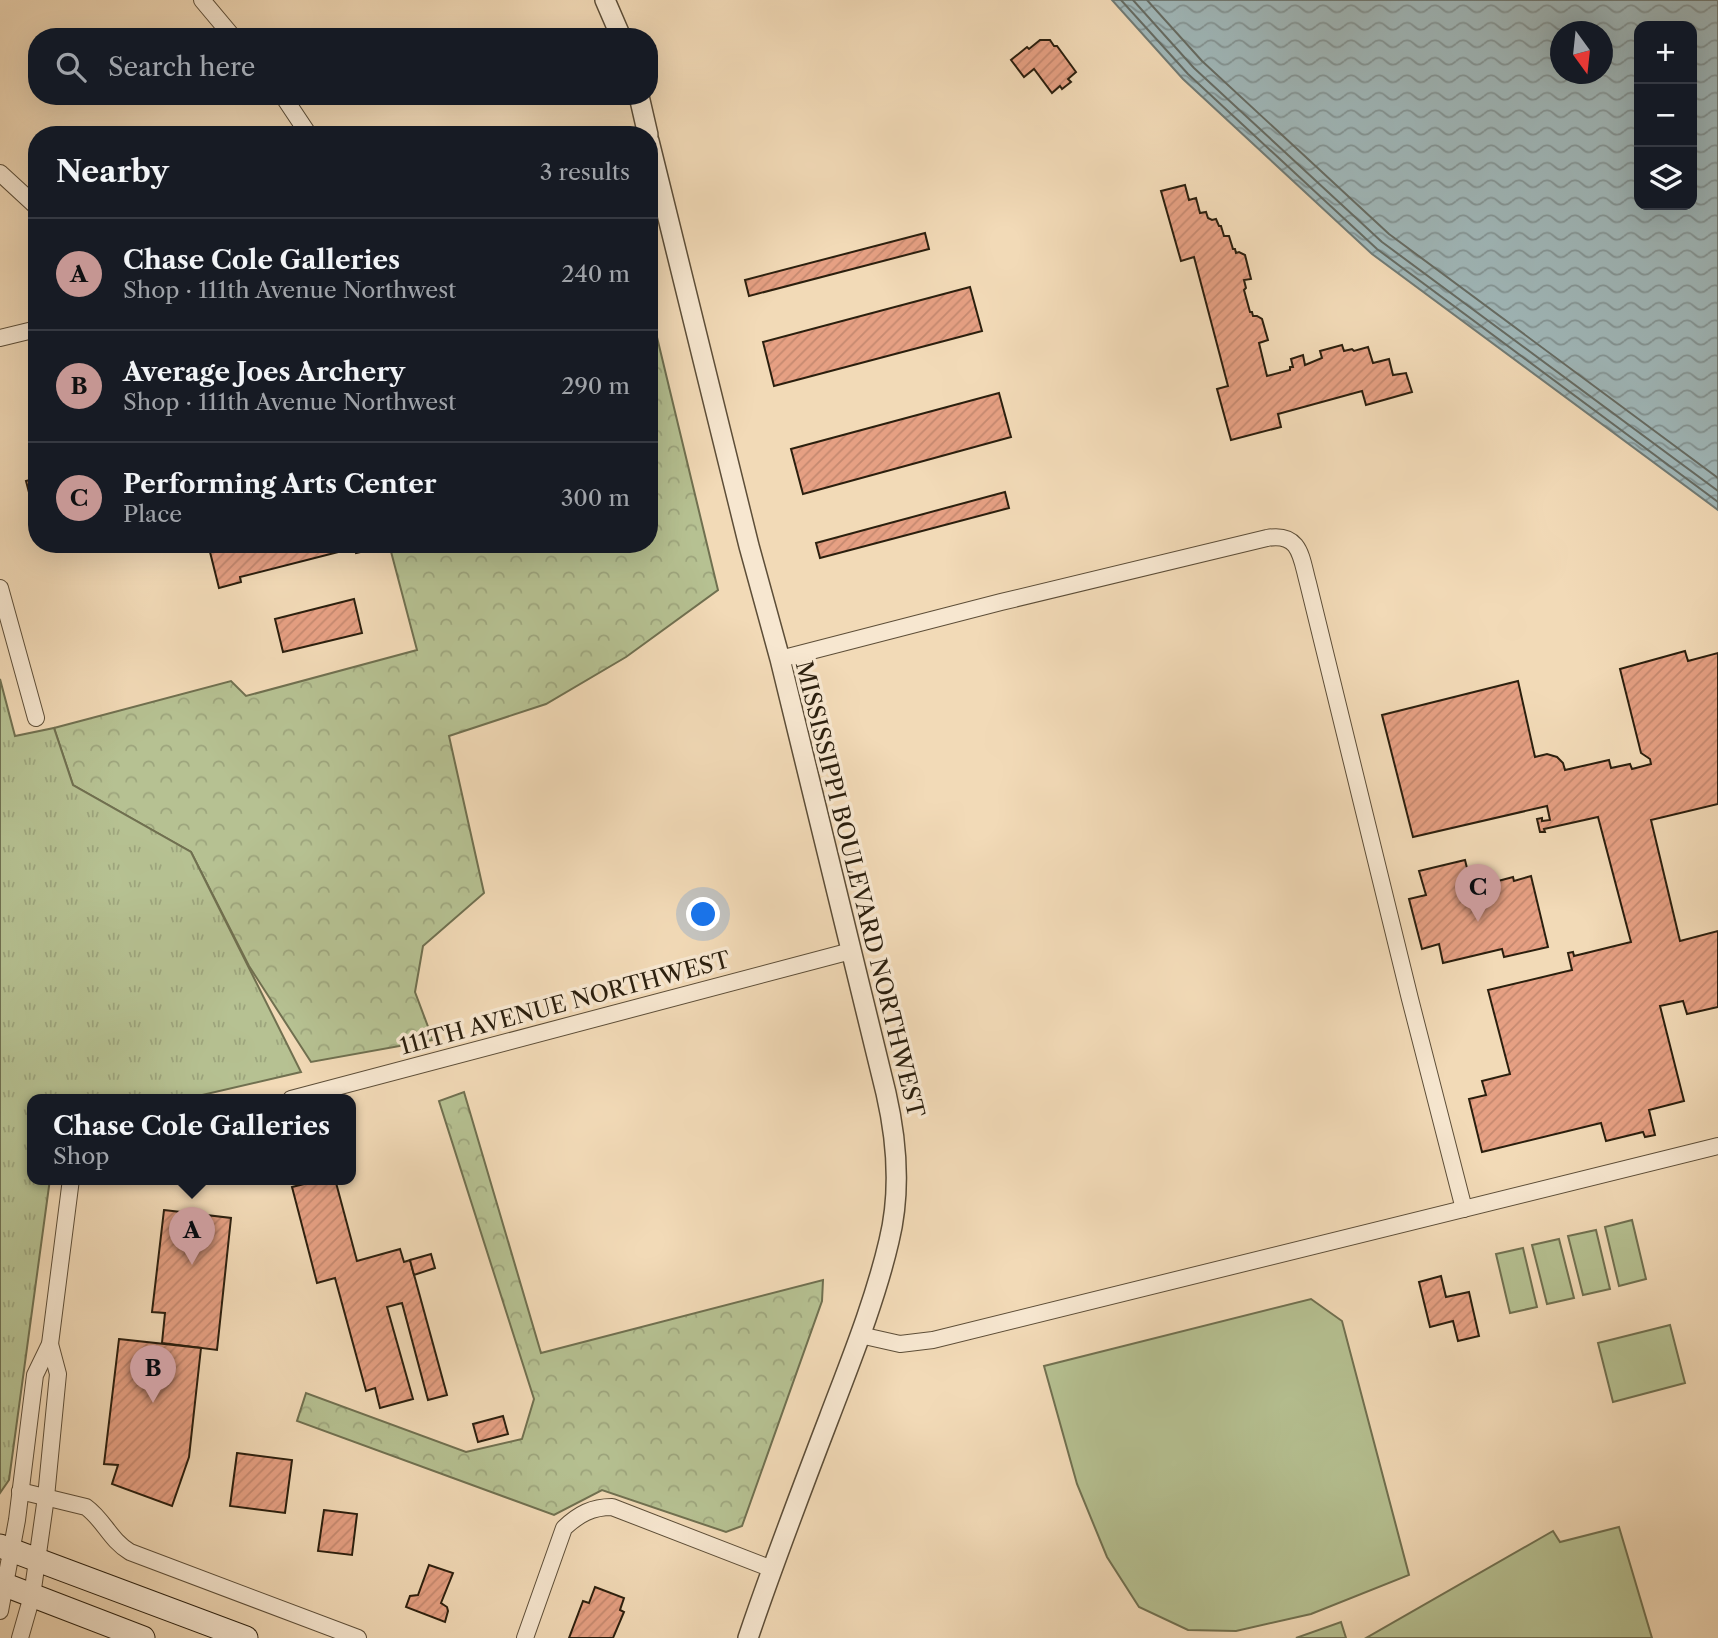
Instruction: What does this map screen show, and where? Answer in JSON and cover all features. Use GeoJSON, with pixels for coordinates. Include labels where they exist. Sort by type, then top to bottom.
{"type":"FeatureCollection","features":[{"type":"Feature","properties":{"kind":"main road"},"geometry":{"type":"LineString","coordinates":[[5,1548],[246,1638]]}},
{"type":"Feature","properties":{"kind":"main road"},"geometry":{"type":"LineString","coordinates":[[3,1585],[144,1638]]}},
{"type":"Feature","properties":{"kind":"street"},"geometry":{"type":"LineString","coordinates":[[202,0],[225,28]]}},
{"type":"Feature","properties":{"kind":"street"},"geometry":{"type":"LineString","coordinates":[[605,0],[617,28]]}},
{"type":"Feature","properties":{"kind":"street"},"geometry":{"type":"LineString","coordinates":[[289,105],[303,126]]}},
{"type":"Feature","properties":{"kind":"street"},"geometry":{"type":"LineString","coordinates":[[641,105],[646,126]]}},
{"type":"Feature","properties":{"kind":"street"},"geometry":{"type":"LineString","coordinates":[[0,173],[28,199]]}},
{"type":"Feature","properties":{"kind":"street","name":"MISSISSIPPI BOULEVARD NORTHWEST"},"geometry":{"type":"LineString","coordinates":[[658,190],[780,659],[894,1134],[896,1174],[890,1240],[860,1335],[748,1638]]}},
{"type":"Feature","properties":{"kind":"street"},"geometry":{"type":"LineString","coordinates":[[0,338],[28,331]]}},
{"type":"Feature","properties":{"kind":"street"},"geometry":{"type":"LineString","coordinates":[[780,659],[1267,538],[1285,537],[1294,542],[1302,561],[1327,659],[1464,1209]]}},
{"type":"Feature","properties":{"kind":"street"},"geometry":{"type":"LineString","coordinates":[[0,588],[36,718]]}},
{"type":"Feature","properties":{"kind":"street","name":"111TH AVENUE NORTHWEST"},"geometry":{"type":"LineString","coordinates":[[310,1094],[851,951]]}},
{"type":"Feature","properties":{"kind":"street"},"geometry":{"type":"LineString","coordinates":[[860,1335],[900,1344],[933,1340],[1718,1146]]}},
{"type":"Feature","properties":{"kind":"street"},"geometry":{"type":"LineString","coordinates":[[0,1611],[5,1548],[17,1520],[35,1375],[50,1344],[70,1185]]}},
{"type":"Feature","properties":{"kind":"street"},"geometry":{"type":"LineString","coordinates":[[20,1638],[32,1596],[46,1497],[58,1374],[50,1344]]}},
{"type":"Feature","properties":{"kind":"street"},"geometry":{"type":"LineString","coordinates":[[20,1491],[86,1507],[94,1513],[119,1545],[130,1552],[358,1638]]}},
{"type":"Feature","properties":{"kind":"street"},"geometry":{"type":"LineString","coordinates":[[525,1638],[564,1528],[573,1519],[593,1509],[612,1507],[772,1569]]}},
{"type":"Feature","properties":{"kind":"green space"},"geometry":{"type":"Polygon","coordinates":[[[658,341],[718,590],[626,657],[546,704],[449,736],[484,893],[423,946],[415,992],[433,1040],[311,1062],[249,966],[191,852],[73,785],[54,728],[231,681],[246,696],[417,650],[391,553],[658,553],[658,341]]]}},
{"type":"Feature","properties":{"kind":"green space"},"geometry":{"type":"Polygon","coordinates":[[[0,679],[15,736],[54,728],[73,785],[191,852],[301,1072],[206,1094],[27,1094],[27,1185],[49,1185],[9,1480],[0,1493],[0,679]]]}},
{"type":"Feature","properties":{"kind":"green space"},"geometry":{"type":"Polygon","coordinates":[[[464,1092],[541,1353],[823,1280],[822,1301],[742,1526],[726,1532],[602,1490],[554,1515],[297,1421],[306,1393],[466,1452],[522,1439],[534,1399],[439,1101],[464,1092]]]}},
{"type":"Feature","properties":{"kind":"green space"},"geometry":{"type":"Polygon","coordinates":[[[1632,1220],[1646,1279],[1619,1286],[1605,1227],[1632,1220]]]}},
{"type":"Feature","properties":{"kind":"green space"},"geometry":{"type":"Polygon","coordinates":[[[1596,1230],[1610,1289],[1583,1295],[1568,1236],[1596,1230]]]}},
{"type":"Feature","properties":{"kind":"green space"},"geometry":{"type":"Polygon","coordinates":[[[1559,1239],[1574,1298],[1547,1304],[1532,1245],[1559,1239]]]}},
{"type":"Feature","properties":{"kind":"green space"},"geometry":{"type":"Polygon","coordinates":[[[1523,1248],[1537,1307],[1510,1313],[1496,1254],[1523,1248]]]}},
{"type":"Feature","properties":{"kind":"green space"},"geometry":{"type":"Polygon","coordinates":[[[1311,1299],[1342,1321],[1409,1575],[1311,1614],[1236,1631],[1188,1630],[1139,1607],[1107,1557],[1077,1484],[1044,1366],[1311,1299]]]}},
{"type":"Feature","properties":{"kind":"green space"},"geometry":{"type":"Polygon","coordinates":[[[1670,1325],[1685,1383],[1613,1402],[1598,1343],[1670,1325]]]}},
{"type":"Feature","properties":{"kind":"green space"},"geometry":{"type":"Polygon","coordinates":[[[1619,1527],[1652,1638],[1366,1638],[1553,1531],[1560,1542],[1619,1527]]]}},
{"type":"Feature","properties":{"kind":"green space"},"geometry":{"type":"Polygon","coordinates":[[[1341,1622],[1346,1638],[1296,1638],[1341,1622]]]}},
{"type":"Feature","properties":{"kind":"water"},"geometry":{"type":"Polygon","coordinates":[[[1112,0],[1718,0],[1718,510],[1372,254],[1183,79],[1112,0]]]}},
{"type":"Feature","properties":{"kind":"building"},"geometry":{"type":"Polygon","coordinates":[[[1040,40],[1050,40],[1057,46],[1076,72],[1068,79],[1071,82],[1052,93],[1034,69],[1024,77],[1011,60],[1040,40]]]}},
{"type":"Feature","properties":{"kind":"building"},"geometry":{"type":"Polygon","coordinates":[[[1185,185],[1189,200],[1196,198],[1200,213],[1206,212],[1208,218],[1216,219],[1224,236],[1229,236],[1236,253],[1245,255],[1251,279],[1244,280],[1244,290],[1250,312],[1262,319],[1268,340],[1259,343],[1267,376],[1290,370],[1290,367],[1293,367],[1291,359],[1303,355],[1305,365],[1322,358],[1320,351],[1342,345],[1344,351],[1368,347],[1373,363],[1389,359],[1393,375],[1406,373],[1412,392],[1366,405],[1362,391],[1278,414],[1281,427],[1231,440],[1217,389],[1228,386],[1194,257],[1181,261],[1161,191],[1185,185]]]}},
{"type":"Feature","properties":{"kind":"building"},"geometry":{"type":"Polygon","coordinates":[[[925,233],[929,249],[749,296],[745,280],[925,233]]]}},
{"type":"Feature","properties":{"kind":"building"},"geometry":{"type":"Polygon","coordinates":[[[970,287],[982,331],[774,386],[763,342],[970,287]]]}},
{"type":"Feature","properties":{"kind":"building"},"geometry":{"type":"Polygon","coordinates":[[[999,393],[1011,437],[803,494],[791,449],[999,393]]]}},
{"type":"Feature","properties":{"kind":"building"},"geometry":{"type":"Polygon","coordinates":[[[1005,492],[1009,508],[820,558],[816,543],[1005,492]]]}},
{"type":"Feature","properties":{"kind":"building"},"geometry":{"type":"Polygon","coordinates":[[[210,553],[334,553],[240,577],[241,582],[219,588],[210,553]]]}},
{"type":"Feature","properties":{"kind":"building"},"geometry":{"type":"Polygon","coordinates":[[[354,599],[362,633],[283,652],[275,619],[354,599]]]}},
{"type":"Feature","properties":{"kind":"building"},"geometry":{"type":"Polygon","coordinates":[[[1685,651],[1688,661],[1718,653],[1718,804],[1651,820],[1680,941],[1718,931],[1718,1007],[1687,1014],[1683,1001],[1660,1006],[1684,1101],[1649,1110],[1655,1135],[1645,1137],[1643,1132],[1606,1141],[1601,1123],[1482,1152],[1469,1099],[1486,1095],[1482,1081],[1510,1074],[1488,990],[1572,970],[1568,953],[1573,952],[1574,956],[1631,942],[1598,817],[1540,832],[1537,819],[1550,820],[1547,806],[1413,837],[1382,715],[1518,681],[1535,757],[1547,754],[1557,757],[1565,770],[1609,760],[1611,768],[1630,764],[1632,769],[1651,764],[1650,759],[1641,753],[1620,669],[1685,651]]]}},
{"type":"Feature","properties":{"kind":"building"},"geometry":{"type":"Polygon","coordinates":[[[1465,860],[1472,888],[1513,877],[1514,881],[1531,876],[1548,947],[1504,957],[1502,949],[1443,963],[1439,944],[1422,949],[1409,899],[1426,895],[1419,871],[1465,860]]]}},
{"type":"Feature","properties":{"kind":"building"},"geometry":{"type":"Polygon","coordinates":[[[337,1185],[357,1261],[400,1249],[404,1262],[410,1260],[447,1395],[428,1400],[402,1303],[387,1307],[413,1399],[380,1408],[375,1388],[366,1391],[335,1278],[317,1283],[292,1187],[337,1185]]]}},
{"type":"Feature","properties":{"kind":"building"},"geometry":{"type":"Polygon","coordinates":[[[164,1210],[231,1218],[217,1350],[162,1343],[165,1313],[152,1312],[164,1210]]]}},
{"type":"Feature","properties":{"kind":"building"},"geometry":{"type":"Polygon","coordinates":[[[431,1254],[435,1268],[414,1275],[410,1260],[431,1254]]]}},
{"type":"Feature","properties":{"kind":"building"},"geometry":{"type":"Polygon","coordinates":[[[1441,1276],[1446,1297],[1469,1292],[1479,1336],[1458,1341],[1453,1321],[1430,1327],[1419,1282],[1441,1276]]]}},
{"type":"Feature","properties":{"kind":"building"},"geometry":{"type":"Polygon","coordinates":[[[119,1339],[201,1348],[189,1457],[172,1506],[112,1484],[118,1465],[104,1464],[119,1339]]]}},
{"type":"Feature","properties":{"kind":"building"},"geometry":{"type":"Polygon","coordinates":[[[503,1416],[508,1434],[478,1442],[473,1424],[503,1416]]]}},
{"type":"Feature","properties":{"kind":"building"},"geometry":{"type":"Polygon","coordinates":[[[237,1453],[292,1460],[285,1513],[230,1506],[237,1453]]]}},
{"type":"Feature","properties":{"kind":"building"},"geometry":{"type":"Polygon","coordinates":[[[324,1510],[357,1514],[352,1555],[318,1551],[324,1510]]]}},
{"type":"Feature","properties":{"kind":"building"},"geometry":{"type":"Polygon","coordinates":[[[429,1565],[453,1573],[441,1603],[448,1611],[445,1622],[406,1607],[410,1596],[418,1595],[429,1565]]]}},
{"type":"Feature","properties":{"kind":"building"},"geometry":{"type":"Polygon","coordinates":[[[595,1587],[624,1598],[620,1610],[624,1612],[613,1638],[569,1638],[583,1601],[589,1603],[595,1587]]]}},
{"type":"Feature","properties":{"kind":"place","name":"Performing Arts Center"},"geometry":{"type":"Point","coordinates":[1478,922]}},
{"type":"Feature","properties":{"kind":"place","name":"Chase Cole Galleries"},"geometry":{"type":"Point","coordinates":[192,1265]}},
{"type":"Feature","properties":{"kind":"place","name":"Average Joes Archery"},"geometry":{"type":"Point","coordinates":[153,1403]}}]}
